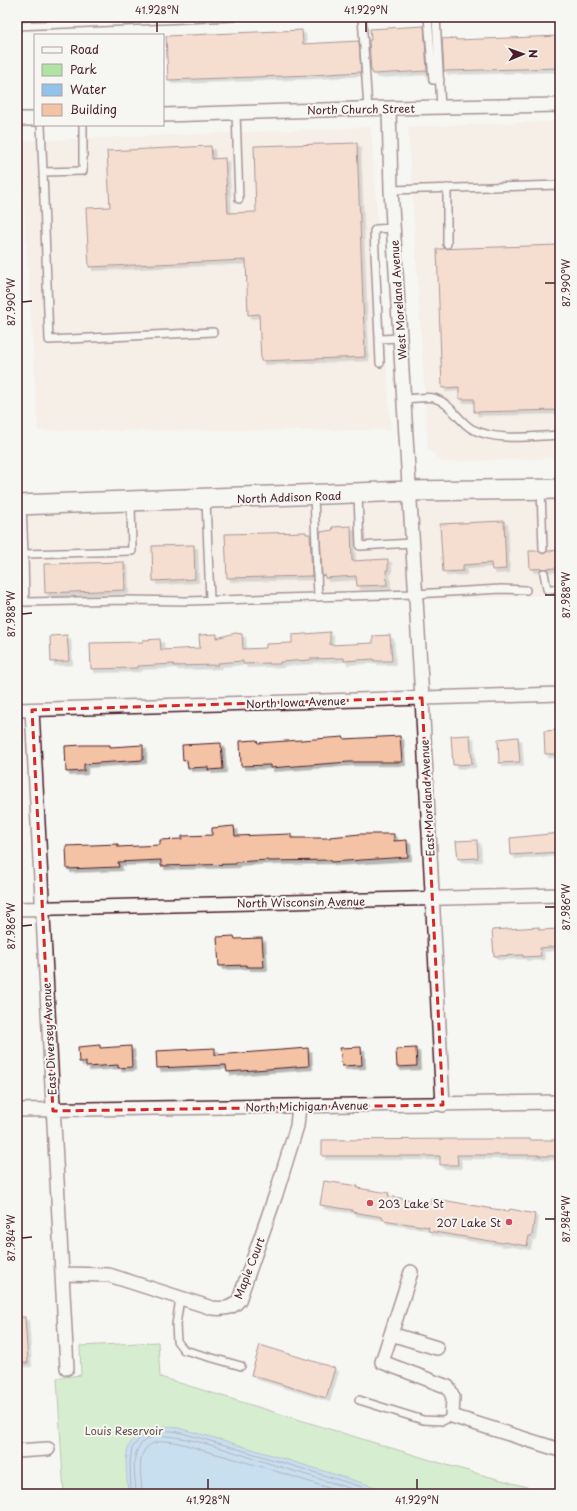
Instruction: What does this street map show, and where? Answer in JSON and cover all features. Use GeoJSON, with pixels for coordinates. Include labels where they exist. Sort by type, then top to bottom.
{"type":"FeatureCollection","features":[{"type":"Feature","properties":{"kind":"street","name":"North Church Street"},"geometry":{"type":"LineString","coordinates":[[164,115],[389,108],[560,105]]}},
{"type":"Feature","properties":{"kind":"street","name":"West Moreland Avenue"},"geometry":{"type":"LineString","coordinates":[[389,108],[393,228],[410,491]]}},
{"type":"Feature","properties":{"kind":"street"},"geometry":{"type":"LineString","coordinates":[[17,120],[34,119]]}},
{"type":"Feature","properties":{"kind":"street","name":"North Addison Road"},"geometry":{"type":"LineString","coordinates":[[20,505],[206,500],[410,491],[560,489]]}},
{"type":"Feature","properties":{"kind":"street","name":"East Moreland Avenue"},"geometry":{"type":"LineString","coordinates":[[410,491],[443,1105]]}},
{"type":"Feature","properties":{"kind":"street","name":"North Iowa Avenue"},"geometry":{"type":"LineString","coordinates":[[17,710],[560,694]]}},
{"type":"Feature","properties":{"kind":"street","name":"East Diversey Avenue"},"geometry":{"type":"LineString","coordinates":[[32,710],[67,1368]]}},
{"type":"Feature","properties":{"kind":"street","name":"North Wisconsin Avenue"},"geometry":{"type":"LineString","coordinates":[[17,909],[560,895]]}},
{"type":"Feature","properties":{"kind":"street","name":"North Michigan Avenue"},"geometry":{"type":"LineString","coordinates":[[17,1110],[53,1111],[560,1102]]}},
{"type":"Feature","properties":{"kind":"street","name":"Maple Court"},"geometry":{"type":"LineString","coordinates":[[62,1274],[109,1275],[212,1308],[224,1309],[233,1306],[239,1300],[276,1194],[297,1126],[299,1106]]}},
{"type":"Feature","properties":{"kind":"street"},"geometry":{"type":"LineString","coordinates":[[411,1272],[382,1362],[448,1387],[453,1397],[452,1416],[560,1450]]}},
{"type":"Feature","properties":{"kind":"street"},"geometry":{"type":"LineString","coordinates":[[391,1334],[437,1348]]}},
{"type":"Feature","properties":{"kind":"street"},"geometry":{"type":"LineString","coordinates":[[17,1451],[48,1449]]}},
{"type":"Feature","properties":{"kind":"lane"},"geometry":{"type":"LineString","coordinates":[[17,26],[233,17]]}},
{"type":"Feature","properties":{"kind":"lane"},"geometry":{"type":"LineString","coordinates":[[362,17],[368,109]]}},
{"type":"Feature","properties":{"kind":"lane"},"geometry":{"type":"LineString","coordinates":[[428,17],[433,80],[440,80]]}},
{"type":"Feature","properties":{"kind":"lane"},"geometry":{"type":"LineString","coordinates":[[436,17],[441,108]]}},
{"type":"Feature","properties":{"kind":"lane"},"geometry":{"type":"LineString","coordinates":[[236,112],[239,198]]}},
{"type":"Feature","properties":{"kind":"lane"},"geometry":{"type":"LineString","coordinates":[[41,126],[49,340],[213,332]]}},
{"type":"Feature","properties":{"kind":"lane"},"geometry":{"type":"LineString","coordinates":[[43,172],[83,171],[83,126]]}},
{"type":"Feature","properties":{"kind":"lane"},"geometry":{"type":"LineString","coordinates":[[391,190],[560,185]]}},
{"type":"Feature","properties":{"kind":"lane"},"geometry":{"type":"LineString","coordinates":[[447,188],[447,244]]}},
{"type":"Feature","properties":{"kind":"lane"},"geometry":{"type":"LineString","coordinates":[[380,363],[374,231],[376,228],[393,228]]}},
{"type":"Feature","properties":{"kind":"lane"},"geometry":{"type":"LineString","coordinates":[[379,339],[400,338]]}},
{"type":"Feature","properties":{"kind":"lane"},"geometry":{"type":"LineString","coordinates":[[404,399],[434,398],[446,404],[471,428],[486,434],[500,436],[560,435]]}},
{"type":"Feature","properties":{"kind":"lane"},"geometry":{"type":"LineString","coordinates":[[541,490],[543,549]]}},
{"type":"Feature","properties":{"kind":"lane"},"geometry":{"type":"LineString","coordinates":[[358,494],[360,546],[412,544]]}},
{"type":"Feature","properties":{"kind":"lane"},"geometry":{"type":"LineString","coordinates":[[314,496],[318,597]]}},
{"type":"Feature","properties":{"kind":"lane"},"geometry":{"type":"LineString","coordinates":[[206,500],[210,600]]}},
{"type":"Feature","properties":{"kind":"lane"},"geometry":{"type":"LineString","coordinates":[[24,554],[132,551],[131,501]]}},
{"type":"Feature","properties":{"kind":"lane"},"geometry":{"type":"LineString","coordinates":[[20,505],[24,554],[25,602],[126,600],[187,601],[415,594],[501,589],[526,590]]}},
{"type":"Feature","properties":{"kind":"lane"},"geometry":{"type":"LineString","coordinates":[[544,573],[547,589],[560,588]]}},
{"type":"Feature","properties":{"kind":"lane"},"geometry":{"type":"LineString","coordinates":[[180,1298],[176,1324],[177,1341],[184,1350],[241,1366]]}},
{"type":"Feature","properties":{"kind":"lane"},"geometry":{"type":"LineString","coordinates":[[359,1400],[423,1420],[442,1421],[452,1416]]}},
{"type":"Feature","properties":{"kind":"highlighted area"},"geometry":{"type":"Polygon","coordinates":[[[422,698],[443,1105],[53,1111],[32,710],[422,698]]]}},
{"type":"Feature","properties":{"kind":"shaded area"},"geometry":{"type":"Polygon","coordinates":[[[560,121],[560,458],[442,462],[428,449],[408,127],[560,121]]]}},
{"type":"Feature","properties":{"kind":"shaded area"},"geometry":{"type":"Polygon","coordinates":[[[371,127],[391,430],[38,431],[20,141],[371,127]]]}},
{"type":"Feature","properties":{"kind":"shaded area"},"geometry":{"type":"Polygon","coordinates":[[[560,496],[560,595],[419,600],[17,608],[17,516],[404,503],[560,496]]]}},
{"type":"Feature","properties":{"kind":"green space","name":"Louis Reservoir"},"geometry":{"type":"Polygon","coordinates":[[[158,1342],[160,1377],[450,1466],[552,1494],[64,1494],[57,1378],[81,1375],[80,1346],[158,1342]]]}},
{"type":"Feature","properties":{"kind":"water"},"geometry":{"type":"Polygon","coordinates":[[[164,1426],[178,1428],[226,1441],[398,1494],[128,1494],[126,1458],[132,1441],[139,1434],[149,1429],[164,1426]]]}},
{"type":"Feature","properties":{"kind":"building"},"geometry":{"type":"Polygon","coordinates":[[[424,26],[427,71],[373,74],[371,71],[369,40],[371,40],[370,29],[424,26]]]}},
{"type":"Feature","properties":{"kind":"building"},"geometry":{"type":"Polygon","coordinates":[[[302,30],[303,44],[359,41],[361,72],[168,80],[166,36],[302,30]]]}},
{"type":"Feature","properties":{"kind":"building"},"geometry":{"type":"Polygon","coordinates":[[[560,36],[560,68],[444,71],[442,39],[456,38],[456,40],[560,36]]]}},
{"type":"Feature","properties":{"kind":"building"},"geometry":{"type":"Polygon","coordinates":[[[357,143],[365,357],[261,361],[259,314],[248,315],[246,260],[89,267],[86,208],[110,207],[107,151],[211,146],[212,159],[225,158],[228,213],[256,212],[254,146],[357,143]]]}},
{"type":"Feature","properties":{"kind":"building"},"geometry":{"type":"Polygon","coordinates":[[[560,245],[560,410],[474,412],[474,399],[459,399],[459,387],[442,388],[437,249],[560,245]]]}},
{"type":"Feature","properties":{"kind":"building"},"geometry":{"type":"Polygon","coordinates":[[[504,521],[506,569],[492,570],[491,563],[463,565],[463,571],[443,572],[440,524],[504,521]]]}},
{"type":"Feature","properties":{"kind":"building"},"geometry":{"type":"Polygon","coordinates":[[[351,526],[352,561],[388,559],[388,570],[386,570],[387,585],[357,586],[356,576],[325,578],[325,575],[322,576],[320,532],[333,530],[332,527],[351,526]]]}},
{"type":"Feature","properties":{"kind":"building"},"geometry":{"type":"Polygon","coordinates":[[[306,532],[306,534],[310,534],[312,576],[227,578],[225,534],[306,532]]]}},
{"type":"Feature","properties":{"kind":"building"},"geometry":{"type":"Polygon","coordinates":[[[194,545],[195,579],[153,581],[152,546],[194,545]]]}},
{"type":"Feature","properties":{"kind":"building"},"geometry":{"type":"Polygon","coordinates":[[[560,550],[560,568],[530,569],[529,551],[539,551],[543,554],[548,551],[560,550]]]}},
{"type":"Feature","properties":{"kind":"building"},"geometry":{"type":"Polygon","coordinates":[[[124,562],[125,590],[45,593],[44,564],[124,562]]]}},
{"type":"Feature","properties":{"kind":"building"},"geometry":{"type":"Polygon","coordinates":[[[330,632],[330,645],[373,643],[373,636],[390,635],[392,661],[374,661],[374,659],[344,661],[344,658],[310,659],[280,662],[280,664],[243,664],[243,661],[218,663],[218,665],[174,666],[174,664],[138,666],[138,668],[91,669],[90,643],[143,642],[143,640],[160,639],[161,650],[200,648],[199,635],[217,634],[217,638],[235,633],[242,634],[243,649],[266,648],[266,644],[292,643],[292,635],[330,632]]]}},
{"type":"Feature","properties":{"kind":"building"},"geometry":{"type":"Polygon","coordinates":[[[67,635],[69,661],[51,662],[50,636],[67,635]]]}},
{"type":"Feature","properties":{"kind":"building"},"geometry":{"type":"Polygon","coordinates":[[[560,730],[560,754],[545,754],[544,731],[560,730]]]}},
{"type":"Feature","properties":{"kind":"building"},"geometry":{"type":"Polygon","coordinates":[[[470,735],[472,764],[453,765],[451,736],[470,735]]]}},
{"type":"Feature","properties":{"kind":"building"},"geometry":{"type":"Polygon","coordinates":[[[400,736],[402,762],[349,762],[270,768],[270,765],[241,766],[240,741],[257,740],[258,743],[344,737],[344,739],[400,736]]]}},
{"type":"Feature","properties":{"kind":"building"},"geometry":{"type":"Polygon","coordinates":[[[518,737],[520,762],[499,763],[498,739],[518,737]]]}},
{"type":"Feature","properties":{"kind":"building"},"geometry":{"type":"Polygon","coordinates":[[[221,743],[223,769],[208,770],[208,767],[188,768],[187,760],[183,761],[182,745],[221,743]]]}},
{"type":"Feature","properties":{"kind":"building"},"geometry":{"type":"Polygon","coordinates":[[[110,745],[110,747],[143,745],[143,760],[84,764],[84,771],[66,772],[65,746],[110,745]]]}},
{"type":"Feature","properties":{"kind":"building"},"geometry":{"type":"Polygon","coordinates":[[[234,826],[235,836],[291,834],[291,838],[330,838],[360,834],[394,834],[394,841],[407,840],[408,857],[331,862],[331,860],[269,860],[236,862],[236,864],[161,866],[161,860],[118,862],[119,867],[67,869],[66,846],[118,844],[118,847],[160,845],[160,840],[182,839],[182,836],[212,835],[212,828],[234,826]]]}},
{"type":"Feature","properties":{"kind":"building"},"geometry":{"type":"Polygon","coordinates":[[[560,833],[560,852],[511,855],[510,838],[560,833]]]}},
{"type":"Feature","properties":{"kind":"building"},"geometry":{"type":"Polygon","coordinates":[[[477,840],[478,858],[458,859],[456,841],[477,840]]]}},
{"type":"Feature","properties":{"kind":"building"},"geometry":{"type":"Polygon","coordinates":[[[539,927],[539,930],[560,929],[560,946],[540,948],[541,956],[494,956],[492,930],[539,927]]]}},
{"type":"Feature","properties":{"kind":"building"},"geometry":{"type":"Polygon","coordinates":[[[234,936],[235,939],[262,938],[264,967],[247,967],[246,965],[219,966],[217,937],[234,936]]]}},
{"type":"Feature","properties":{"kind":"building"},"geometry":{"type":"Polygon","coordinates":[[[100,1045],[100,1048],[131,1046],[132,1067],[118,1068],[118,1065],[86,1067],[86,1062],[79,1062],[78,1047],[100,1045]]]}},
{"type":"Feature","properties":{"kind":"building"},"geometry":{"type":"Polygon","coordinates":[[[361,1047],[362,1065],[342,1066],[340,1048],[361,1047]]]}},
{"type":"Feature","properties":{"kind":"building"},"geometry":{"type":"Polygon","coordinates":[[[215,1048],[215,1055],[308,1048],[309,1066],[227,1072],[226,1065],[157,1068],[156,1051],[215,1048]]]}},
{"type":"Feature","properties":{"kind":"building"},"geometry":{"type":"Polygon","coordinates":[[[416,1048],[417,1066],[397,1067],[396,1049],[416,1048]]]}},
{"type":"Feature","properties":{"kind":"building"},"geometry":{"type":"Polygon","coordinates":[[[322,1140],[560,1140],[560,1156],[457,1155],[458,1165],[440,1165],[440,1156],[322,1156],[322,1140]]]}},
{"type":"Feature","properties":{"kind":"building"},"geometry":{"type":"Polygon","coordinates":[[[324,1181],[358,1186],[357,1188],[389,1193],[388,1196],[430,1203],[431,1198],[487,1208],[509,1211],[510,1209],[535,1214],[532,1236],[529,1236],[527,1246],[503,1243],[428,1231],[429,1227],[383,1220],[383,1217],[320,1205],[324,1181]]]}},
{"type":"Feature","properties":{"kind":"building"},"geometry":{"type":"Polygon","coordinates":[[[17,1317],[25,1317],[28,1363],[17,1363],[17,1317]]]}},
{"type":"Feature","properties":{"kind":"building"},"geometry":{"type":"Polygon","coordinates":[[[260,1345],[335,1368],[326,1398],[251,1375],[260,1345]]]}},
{"type":"Feature","properties":{"kind":"place","name":"203 Lake St"},"geometry":{"type":"Point","coordinates":[370,1203]}},
{"type":"Feature","properties":{"kind":"place","name":"207 Lake St"},"geometry":{"type":"Point","coordinates":[509,1222]}}]}
